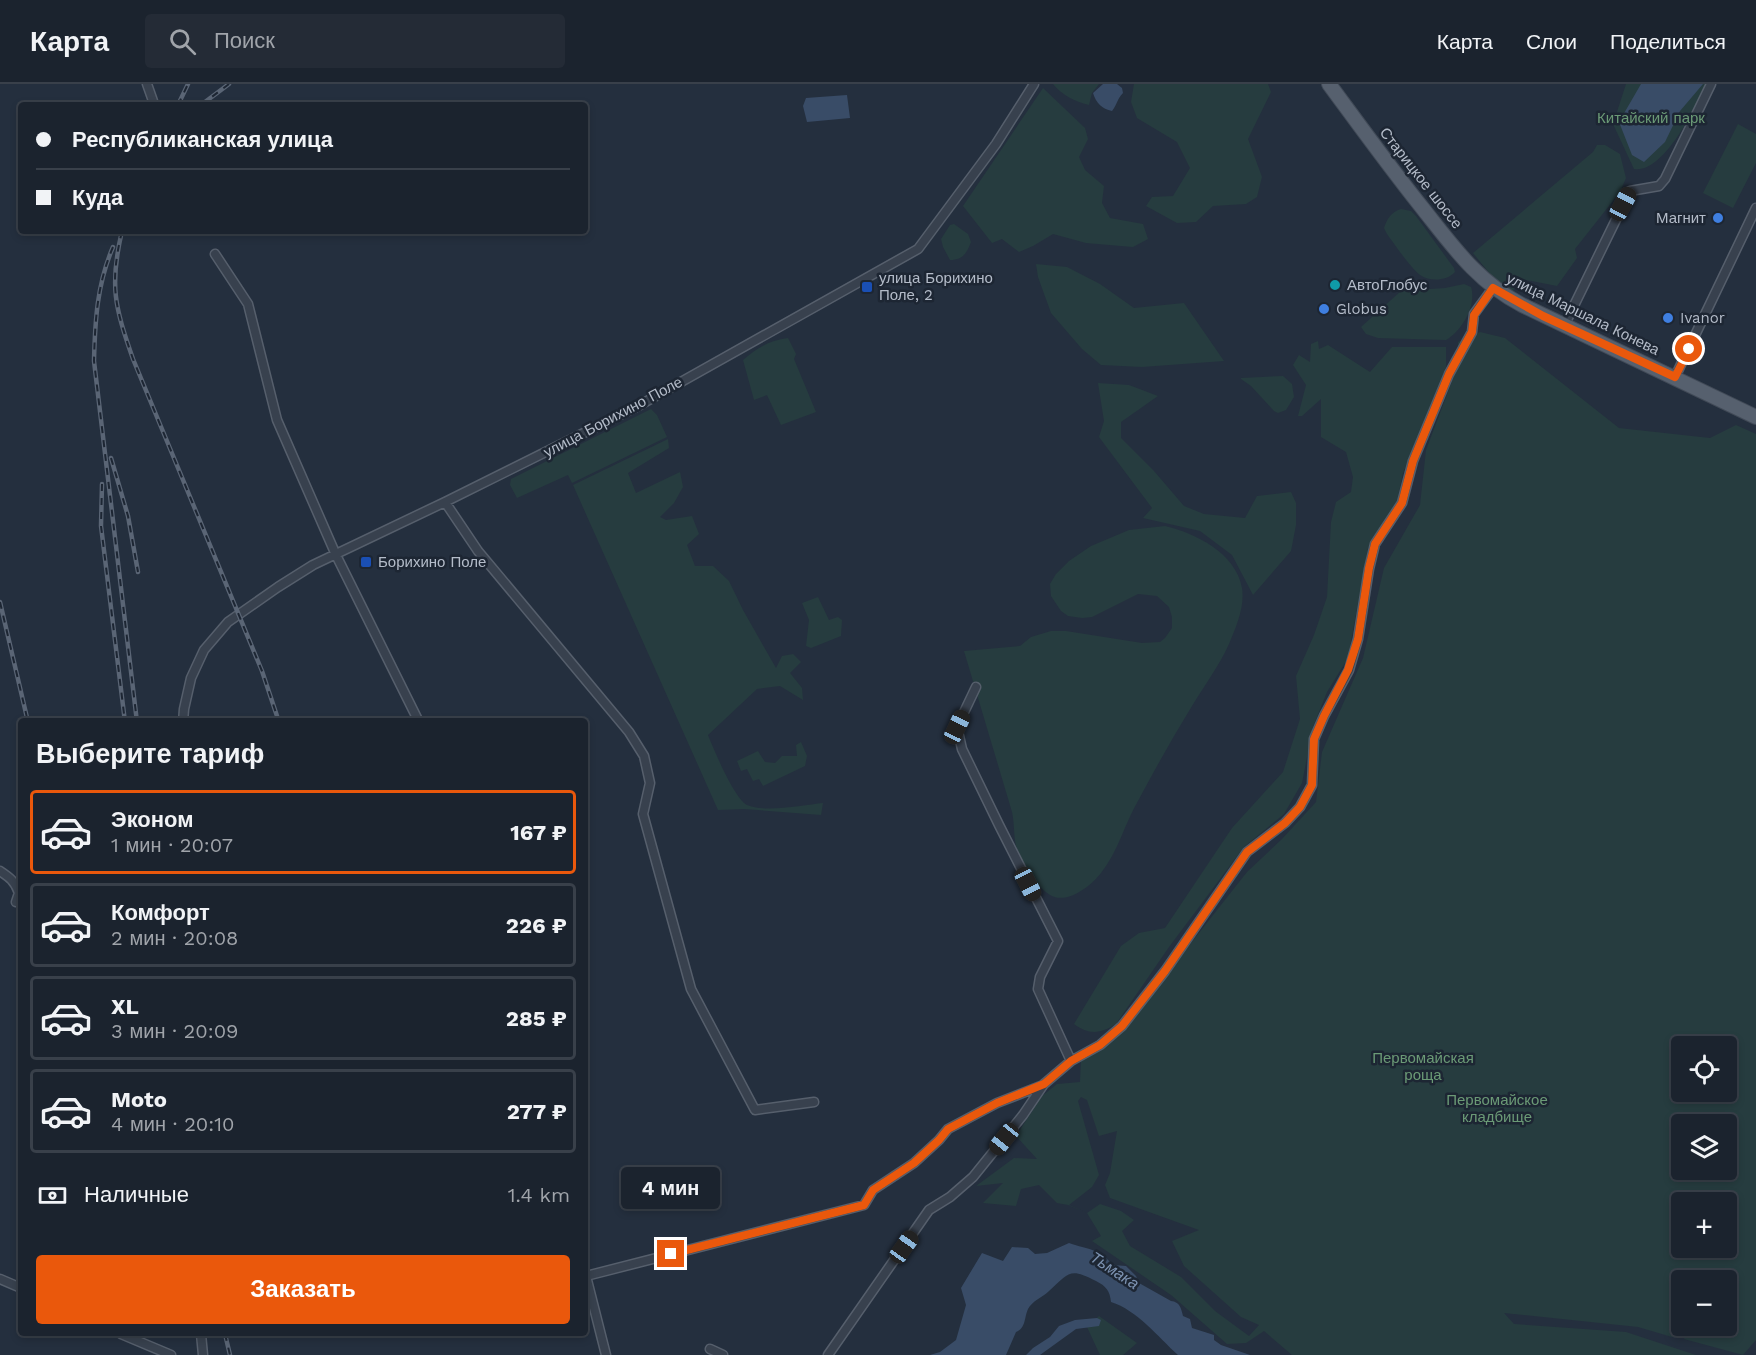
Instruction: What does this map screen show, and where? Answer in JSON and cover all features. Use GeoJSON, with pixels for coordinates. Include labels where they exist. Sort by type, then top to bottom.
{"type":"FeatureCollection","features":[{"type":"Feature","properties":{"kind":"main road","name":"Старицкое шоссе"},"geometry":{"type":"LineString","coordinates":[[1329,84],[1453,247],[1493,288]]}},
{"type":"Feature","properties":{"kind":"main road","name":"улица Маршала Конева"},"geometry":{"type":"LineString","coordinates":[[1493,288],[1511,300],[1564,326],[1756,417]]}},
{"type":"Feature","properties":{"kind":"street"},"geometry":{"type":"LineString","coordinates":[[147,84],[153,101]]}},
{"type":"Feature","properties":{"kind":"street","name":"улица Борихино Поле"},"geometry":{"type":"LineString","coordinates":[[183,718],[194,669],[204,650],[218,632],[239,614],[278,587],[313,565],[446,502],[640,405],[918,249],[996,144],[1034,84]]}},
{"type":"Feature","properties":{"kind":"street"},"geometry":{"type":"LineString","coordinates":[[1564,326],[1630,191],[1659,186],[1665,180],[1712,84]]}},
{"type":"Feature","properties":{"kind":"street"},"geometry":{"type":"LineString","coordinates":[[1675,377],[1756,208]]}},
{"type":"Feature","properties":{"kind":"street"},"geometry":{"type":"LineString","coordinates":[[215,254],[248,304],[277,420],[336,555],[417,718]]}},
{"type":"Feature","properties":{"kind":"street"},"geometry":{"type":"LineString","coordinates":[[828,1355],[929,1210],[950,1197],[973,1177],[1023,1115],[1044,1084],[1071,1061],[1100,1045],[1122,1026],[1165,971],[1247,852],[1285,823],[1300,807],[1312,785],[1314,739],[1348,670],[1358,639],[1375,544],[1402,503],[1413,461],[1449,374],[1472,332],[1474,315],[1493,288]]}},
{"type":"Feature","properties":{"kind":"street"},"geometry":{"type":"LineString","coordinates":[[446,502],[478,551],[629,732],[644,756],[650,783],[643,814],[691,989],[755,1110],[814,1102]]}},
{"type":"Feature","properties":{"kind":"street"},"geometry":{"type":"LineString","coordinates":[[976,687],[957,727],[963,749],[1058,941],[1040,977],[1038,989],[1071,1061]]}},
{"type":"Feature","properties":{"kind":"street"},"geometry":{"type":"LineString","coordinates":[[0,870],[12,878],[18,890]]}},
{"type":"Feature","properties":{"kind":"street"},"geometry":{"type":"LineString","coordinates":[[16,902],[18,896]]}},
{"type":"Feature","properties":{"kind":"street"},"geometry":{"type":"LineString","coordinates":[[588,1274],[864,1205],[873,1190],[914,1163],[948,1129],[997,1103],[1044,1084]]}},
{"type":"Feature","properties":{"kind":"street"},"geometry":{"type":"LineString","coordinates":[[0,1279],[18,1287]]}},
{"type":"Feature","properties":{"kind":"street"},"geometry":{"type":"LineString","coordinates":[[588,1282],[606,1355]]}},
{"type":"Feature","properties":{"kind":"street"},"geometry":{"type":"LineString","coordinates":[[126,1336],[171,1355]]}},
{"type":"Feature","properties":{"kind":"street"},"geometry":{"type":"LineString","coordinates":[[201,1336],[203,1355]]}},
{"type":"Feature","properties":{"kind":"street"},"geometry":{"type":"LineString","coordinates":[[710,1349],[723,1355]]}},
{"type":"Feature","properties":{"kind":"green space"},"geometry":{"type":"Polygon","coordinates":[[[1053,84],[1099,84],[1092,93],[1089,105],[1069,98],[1053,84]]]}},
{"type":"Feature","properties":{"kind":"green space"},"geometry":{"type":"Polygon","coordinates":[[[1134,84],[1268,84],[1271,92],[1248,139],[1262,177],[1257,197],[1246,204],[1213,206],[1196,222],[1177,223],[1146,206],[1152,197],[1173,196],[1190,168],[1177,142],[1137,118],[1131,102],[1134,84]]]}},
{"type":"Feature","properties":{"kind":"green space","name":"Китайский парк"},"geometry":{"type":"Polygon","coordinates":[[[1626,84],[1707,84],[1677,137],[1656,161],[1645,168],[1634,169],[1613,124],[1626,84]]]}},
{"type":"Feature","properties":{"kind":"green space"},"geometry":{"type":"Polygon","coordinates":[[[1043,88],[1085,128],[1088,139],[1079,157],[1085,170],[1104,186],[1102,203],[1110,218],[1143,224],[1148,239],[1133,247],[1086,243],[1053,234],[1019,252],[1002,239],[992,243],[963,206],[1043,88]]]}},
{"type":"Feature","properties":{"kind":"green space"},"geometry":{"type":"Polygon","coordinates":[[[1738,124],[1756,134],[1756,163],[1733,208],[1703,193],[1738,124]]]}},
{"type":"Feature","properties":{"kind":"green space"},"geometry":{"type":"Polygon","coordinates":[[[1597,145],[1605,145],[1620,154],[1626,178],[1620,192],[1575,249],[1577,258],[1557,286],[1516,278],[1513,293],[1490,274],[1473,253],[1593,152],[1597,145]]]}},
{"type":"Feature","properties":{"kind":"green space"},"geometry":{"type":"Polygon","coordinates":[[[1401,209],[1411,211],[1416,216],[1454,268],[1455,272],[1452,275],[1438,280],[1429,279],[1420,275],[1403,256],[1384,228],[1390,216],[1401,209]]]}},
{"type":"Feature","properties":{"kind":"green space"},"geometry":{"type":"Polygon","coordinates":[[[954,224],[968,234],[971,242],[964,255],[950,260],[941,239],[950,225],[954,224]]]}},
{"type":"Feature","properties":{"kind":"green space"},"geometry":{"type":"Polygon","coordinates":[[[1036,264],[1067,267],[1100,284],[1134,308],[1184,303],[1224,361],[1142,367],[1101,365],[1082,349],[1051,313],[1038,277],[1036,264]]]}},
{"type":"Feature","properties":{"kind":"green space"},"geometry":{"type":"Polygon","coordinates":[[[1464,284],[1471,287],[1470,309],[1463,324],[1446,340],[1378,338],[1366,334],[1361,327],[1401,291],[1445,288],[1464,284]]]}},
{"type":"Feature","properties":{"kind":"green space","name":"Первомайская роща"},"geometry":{"type":"Polygon","coordinates":[[[1480,332],[1505,338],[1619,428],[1710,438],[1736,425],[1756,434],[1756,1340],[1743,1355],[1684,1339],[1685,1336],[1737,1336],[1737,1270],[1671,1270],[1671,1336],[1677,1336],[1672,1337],[1638,1327],[1504,1313],[1514,1324],[1626,1332],[1696,1355],[1292,1355],[1264,1331],[1246,1343],[1227,1344],[1171,1295],[1092,1241],[1101,1236],[1087,1213],[1057,1203],[1039,1185],[1021,1189],[1016,1206],[983,1203],[1003,1183],[976,1186],[1014,1158],[1037,1159],[1016,1136],[1042,1096],[1057,1084],[1080,1082],[1081,1059],[1116,1038],[1247,872],[1316,802],[1322,752],[1363,658],[1384,568],[1420,505],[1426,450],[1457,368],[1458,342],[1480,332]],[[1081,1097],[1078,1101],[1099,1175],[1092,1187],[1069,1205],[1087,1213],[1100,1204],[1121,1211],[1134,1220],[1122,1231],[1130,1246],[1181,1277],[1215,1311],[1249,1336],[1259,1325],[1241,1317],[1184,1266],[1172,1241],[1199,1230],[1110,1198],[1105,1185],[1110,1173],[1117,1131],[1099,1136],[1087,1100],[1081,1097]]]}},
{"type":"Feature","properties":{"kind":"green space"},"geometry":{"type":"Polygon","coordinates":[[[788,338],[796,354],[794,359],[816,412],[781,425],[767,395],[754,400],[743,360],[764,345],[788,338]]]}},
{"type":"Feature","properties":{"kind":"green space"},"geometry":{"type":"Polygon","coordinates":[[[1318,341],[1319,349],[1328,345],[1370,372],[1392,347],[1446,347],[1446,367],[1403,473],[1397,502],[1368,548],[1348,658],[1327,692],[1313,727],[1302,783],[1284,814],[1244,847],[1169,947],[1116,1024],[1095,1032],[1085,1030],[1074,1024],[1121,946],[1139,933],[1165,928],[1232,828],[1283,772],[1300,719],[1296,676],[1327,597],[1331,522],[1336,502],[1351,492],[1353,477],[1346,452],[1321,437],[1321,399],[1302,416],[1298,416],[1306,385],[1293,365],[1299,355],[1310,362],[1311,344],[1318,341]]]}},
{"type":"Feature","properties":{"kind":"green space"},"geometry":{"type":"Polygon","coordinates":[[[1283,376],[1292,384],[1294,397],[1286,410],[1278,413],[1241,379],[1241,378],[1283,376]]]}},
{"type":"Feature","properties":{"kind":"green space"},"geometry":{"type":"Polygon","coordinates":[[[1098,383],[1129,385],[1158,396],[1121,422],[1121,438],[1184,506],[1204,514],[1245,518],[1257,496],[1291,492],[1296,503],[1296,525],[1291,551],[1253,595],[1232,555],[1200,531],[1143,518],[1152,508],[1099,437],[1104,421],[1098,383]]]}},
{"type":"Feature","properties":{"kind":"green space"},"geometry":{"type":"Polygon","coordinates":[[[651,409],[657,415],[667,437],[572,483],[568,475],[517,498],[510,485],[511,479],[651,409]]]}},
{"type":"Feature","properties":{"kind":"green space"},"geometry":{"type":"Polygon","coordinates":[[[668,439],[669,448],[628,473],[636,493],[680,472],[683,487],[674,503],[660,517],[666,520],[692,516],[699,534],[687,545],[695,566],[713,566],[729,581],[776,668],[782,656],[793,654],[801,662],[790,673],[802,688],[803,700],[780,686],[757,689],[708,735],[736,793],[747,805],[774,808],[823,803],[821,815],[744,809],[718,810],[573,485],[668,439]]]}},
{"type":"Feature","properties":{"kind":"green space"},"geometry":{"type":"Polygon","coordinates":[[[1165,526],[1201,539],[1223,555],[1232,565],[1238,576],[1243,595],[1239,617],[1225,652],[1133,810],[1107,865],[1097,878],[1078,893],[1064,898],[1050,895],[1027,870],[1018,852],[1012,812],[964,651],[1020,646],[1031,637],[1051,631],[1066,631],[1142,643],[1160,642],[1172,628],[1172,617],[1169,607],[1157,596],[1138,594],[1092,617],[1082,618],[1068,616],[1061,611],[1051,596],[1050,584],[1069,561],[1091,546],[1129,530],[1165,526]]]}},
{"type":"Feature","properties":{"kind":"green space"},"geometry":{"type":"Polygon","coordinates":[[[818,597],[829,620],[838,617],[842,620],[841,636],[811,648],[806,646],[809,620],[802,603],[818,597]]]}},
{"type":"Feature","properties":{"kind":"green space"},"geometry":{"type":"Polygon","coordinates":[[[801,742],[807,756],[805,766],[763,786],[759,779],[753,781],[747,769],[741,771],[737,761],[758,751],[765,762],[775,763],[782,756],[797,756],[796,745],[801,742]]]}},
{"type":"Feature","properties":{"kind":"green space"},"geometry":{"type":"Polygon","coordinates":[[[1099,1316],[1137,1343],[1123,1355],[1100,1355],[1087,1327],[1099,1316]]]}},
{"type":"Feature","properties":{"kind":"water"},"geometry":{"type":"Polygon","coordinates":[[[1103,84],[1117,84],[1122,88],[1123,93],[1112,111],[1100,105],[1093,93],[1103,84]]]}},
{"type":"Feature","properties":{"kind":"water","name":"Китайский парк"},"geometry":{"type":"Polygon","coordinates":[[[1641,84],[1703,84],[1680,111],[1665,142],[1644,162],[1632,155],[1619,122],[1641,84]]]}},
{"type":"Feature","properties":{"kind":"water"},"geometry":{"type":"Polygon","coordinates":[[[847,95],[850,118],[807,122],[803,106],[806,98],[847,95]]]}},
{"type":"Feature","properties":{"kind":"water","name":"Тьмака"},"geometry":{"type":"Polygon","coordinates":[[[1069,1243],[1098,1252],[1113,1265],[1126,1266],[1136,1276],[1139,1283],[1178,1304],[1183,1316],[1190,1319],[1192,1328],[1214,1335],[1214,1340],[1221,1345],[1250,1355],[1178,1355],[1130,1311],[1111,1302],[1107,1289],[1102,1285],[1075,1273],[1066,1276],[1030,1306],[1023,1325],[1016,1332],[1006,1355],[930,1355],[940,1352],[956,1340],[966,1305],[961,1288],[982,1253],[1003,1261],[1012,1247],[1028,1248],[1035,1254],[1047,1253],[1069,1243]]]}},
{"type":"Feature","properties":{"kind":"water"},"geometry":{"type":"Polygon","coordinates":[[[1097,1318],[1101,1320],[1099,1326],[1076,1329],[1040,1355],[1026,1355],[1050,1337],[1059,1326],[1075,1320],[1097,1318]]]}},
{"type":"Feature","properties":{"kind":"railway"},"geometry":{"type":"LineString","coordinates":[[179,102],[188,84]]}},
{"type":"Feature","properties":{"kind":"railway"},"geometry":{"type":"LineString","coordinates":[[205,102],[229,84]]}},
{"type":"Feature","properties":{"kind":"railway"},"geometry":{"type":"LineString","coordinates":[[121,234],[115,282],[118,310],[127,341],[262,671],[278,718]]}},
{"type":"Feature","properties":{"kind":"railway"},"geometry":{"type":"LineString","coordinates":[[113,247],[100,289],[94,361],[137,718]]}},
{"type":"Feature","properties":{"kind":"railway"},"geometry":{"type":"LineString","coordinates":[[111,458],[128,516],[138,572]]}},
{"type":"Feature","properties":{"kind":"railway"},"geometry":{"type":"LineString","coordinates":[[102,484],[101,526],[125,718]]}},
{"type":"Feature","properties":{"kind":"railway"},"geometry":{"type":"LineString","coordinates":[[0,602],[27,718]]}},
{"type":"Feature","properties":{"kind":"railway"},"geometry":{"type":"LineString","coordinates":[[225,1336],[230,1355]]}},
{"type":"Feature","properties":{"kind":"place","name":"Магнит"},"geometry":{"type":"Point","coordinates":[1718,218]}},
{"type":"Feature","properties":{"kind":"place","name":"АвтоГлобус"},"geometry":{"type":"Point","coordinates":[1335,285]}},
{"type":"Feature","properties":{"kind":"place","name":"улица Борихино Поле, 2"},"geometry":{"type":"Point","coordinates":[867,287]}},
{"type":"Feature","properties":{"kind":"place","name":"Globus"},"geometry":{"type":"Point","coordinates":[1324,309]}},
{"type":"Feature","properties":{"kind":"place","name":"Ivanor"},"geometry":{"type":"Point","coordinates":[1668,318]}},
{"type":"Feature","properties":{"kind":"place","name":"Борихино Поле"},"geometry":{"type":"Point","coordinates":[366,562]}},
{"type":"Feature","properties":{"kind":"route"},"geometry":{"type":"LineString","coordinates":[[671,1254],[864,1205],[873,1190],[914,1163],[948,1129],[997,1103],[1044,1084],[1071,1061],[1100,1045],[1122,1026],[1165,971],[1247,852],[1285,823],[1300,807],[1312,785],[1314,739],[1348,670],[1358,639],[1375,544],[1402,503],[1413,461],[1449,374],[1472,332],[1474,315],[1493,288],[1543,316],[1675,377],[1689,349]]}},
{"type":"Feature","properties":{"kind":"park label","name":"Первомайское кладбище"},"geometry":{"type":"Point","coordinates":[1497,1108]}}]}
